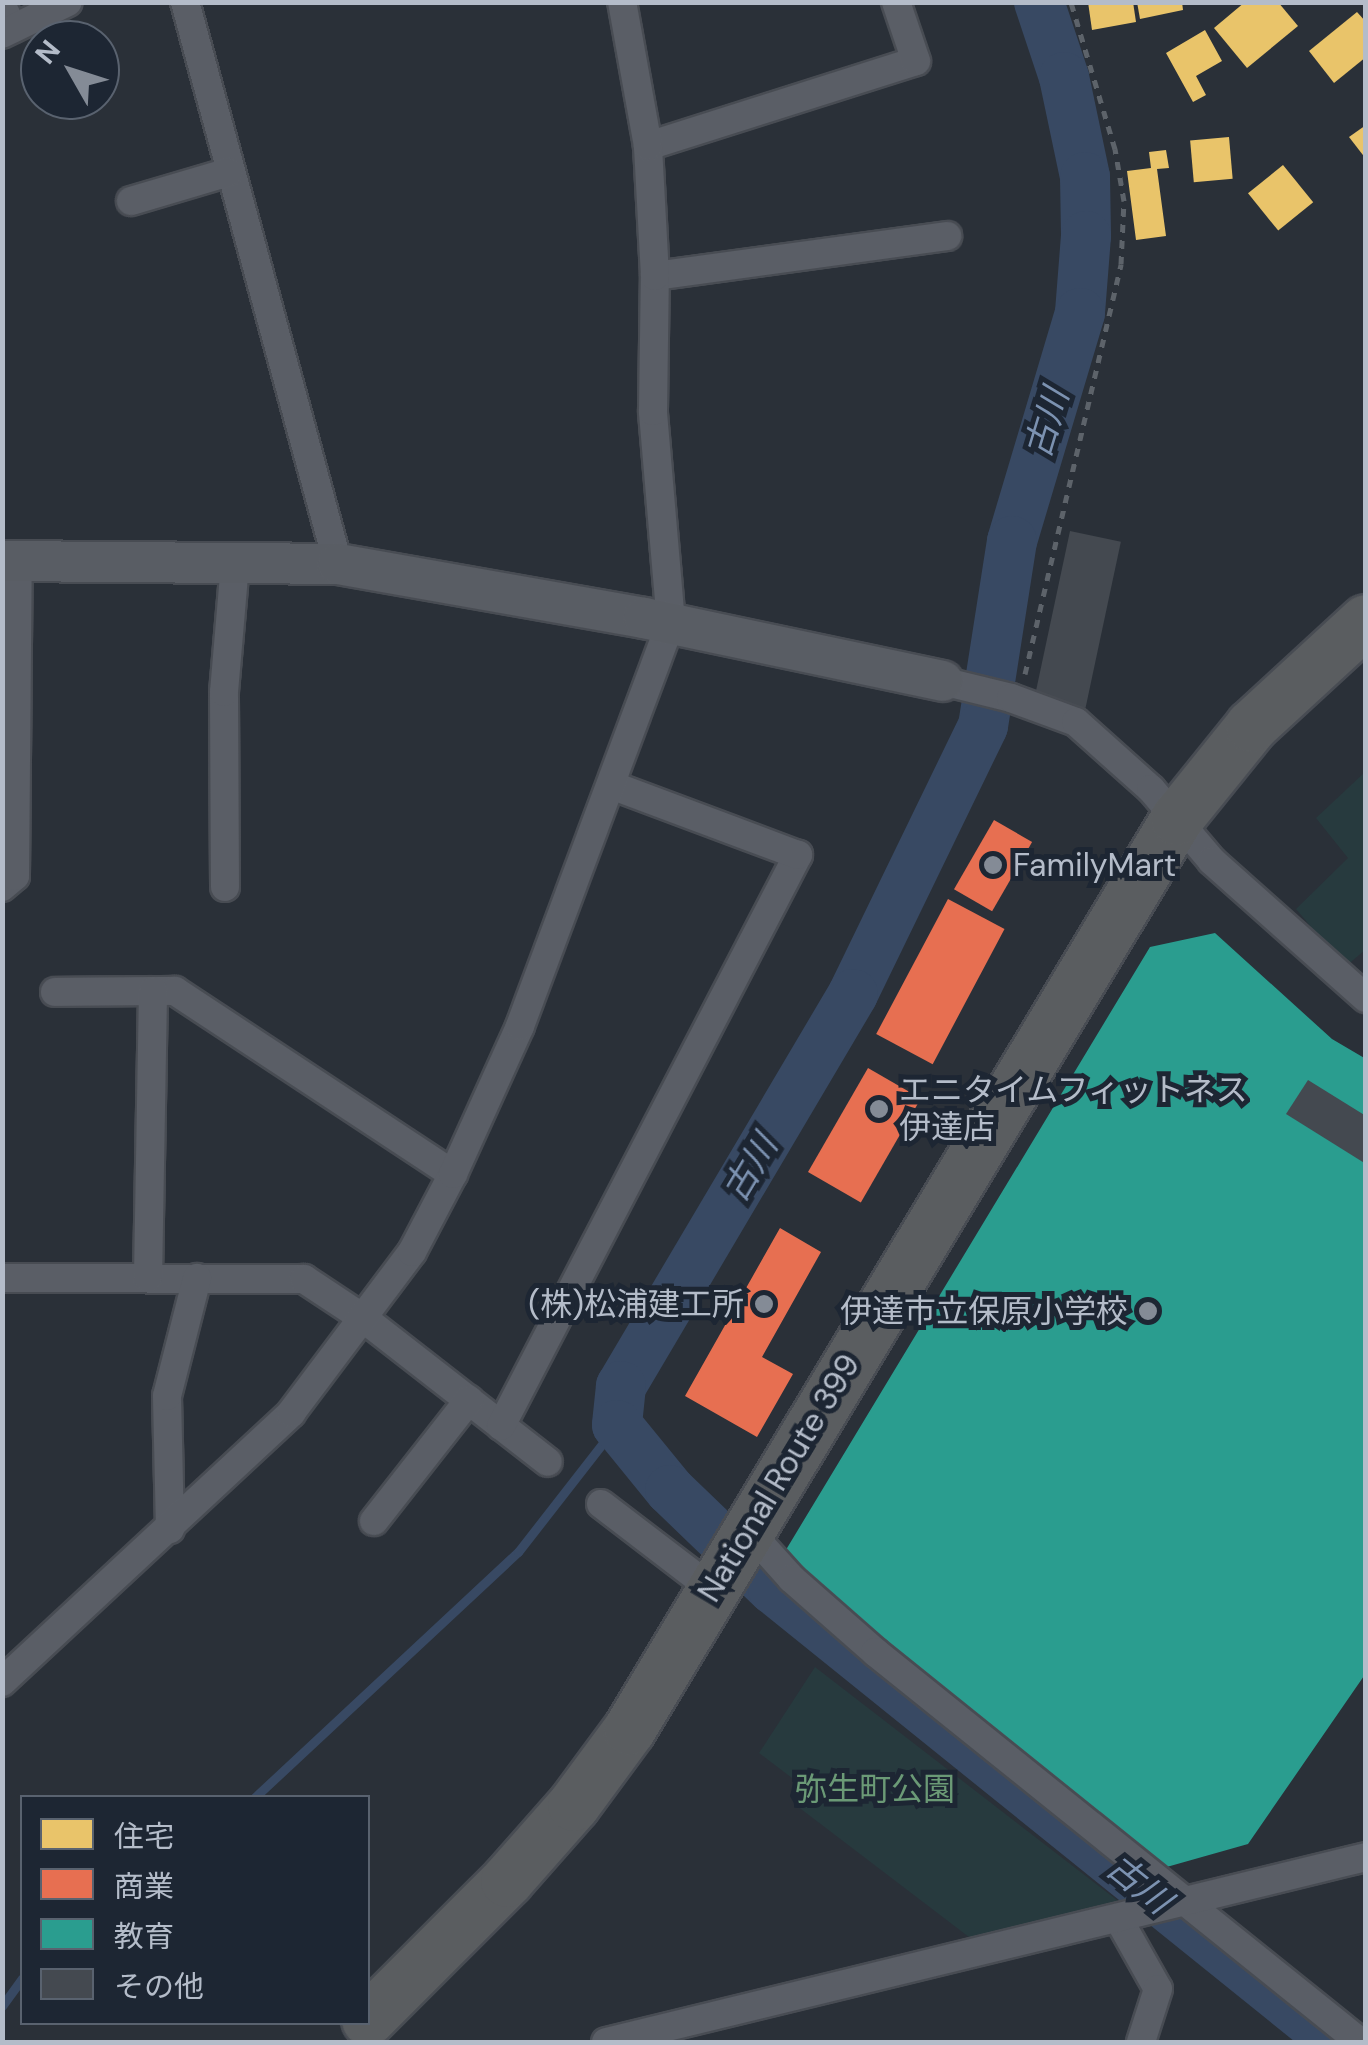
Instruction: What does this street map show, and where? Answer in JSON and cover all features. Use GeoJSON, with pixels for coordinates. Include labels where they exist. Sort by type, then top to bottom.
{"type":"FeatureCollection","features":[{"type":"Feature","properties":{"kind":"highway","name":"National Route 399"},"geometry":{"type":"LineString","coordinates":[[370,2018],[507,1882],[574,1805],[630,1728],[1177,819],[1252,726],[1366,621]]}},
{"type":"Feature","properties":{"kind":"street"},"geometry":{"type":"LineString","coordinates":[[6,23],[68,2]]}},
{"type":"Feature","properties":{"kind":"street"},"geometry":{"type":"LineString","coordinates":[[185,2],[338,564]]}},
{"type":"Feature","properties":{"kind":"street"},"geometry":{"type":"LineString","coordinates":[[2,1682],[291,1412],[412,1252],[453,1174],[520,1026],[670,624],[652,411],[655,276],[648,146],[622,2]]}},
{"type":"Feature","properties":{"kind":"street"},"geometry":{"type":"LineString","coordinates":[[648,146],[916,61],[896,2]]}},
{"type":"Feature","properties":{"kind":"street"},"geometry":{"type":"LineString","coordinates":[[131,201],[229,172]]}},
{"type":"Feature","properties":{"kind":"street"},"geometry":{"type":"LineString","coordinates":[[655,276],[947,236]]}},
{"type":"Feature","properties":{"kind":"street"},"geometry":{"type":"LineString","coordinates":[[2,887],[14,876],[10,561],[338,564],[670,624],[942,681],[1015,699],[1076,722],[1151,789],[1212,861],[1366,998]]}},
{"type":"Feature","properties":{"kind":"street"},"geometry":{"type":"LineString","coordinates":[[224,886],[224,692],[235,563]]}},
{"type":"Feature","properties":{"kind":"street"},"geometry":{"type":"LineString","coordinates":[[501,1426],[798,855],[610,785]]}},
{"type":"Feature","properties":{"kind":"street"},"geometry":{"type":"LineString","coordinates":[[148,1278],[153,991]]}},
{"type":"Feature","properties":{"kind":"street"},"geometry":{"type":"LineString","coordinates":[[54,992],[175,991],[453,1174]]}},
{"type":"Feature","properties":{"kind":"street"},"geometry":{"type":"LineString","coordinates":[[2,1278],[304,1279],[362,1318],[548,1462]]}},
{"type":"Feature","properties":{"kind":"street"},"geometry":{"type":"LineString","coordinates":[[170,1529],[167,1396],[196,1278]]}},
{"type":"Feature","properties":{"kind":"street"},"geometry":{"type":"LineString","coordinates":[[374,1521],[469,1400]]}},
{"type":"Feature","properties":{"kind":"street"},"geometry":{"type":"LineString","coordinates":[[601,1504],[792,1578],[1179,1904],[1360,2042]]}},
{"type":"Feature","properties":{"kind":"street"},"geometry":{"type":"LineString","coordinates":[[606,2042],[1366,1856]]}},
{"type":"Feature","properties":{"kind":"street"},"geometry":{"type":"LineString","coordinates":[[1127,1916],[1158,1989],[1141,2042]]}},
{"type":"Feature","properties":{"kind":"path"},"geometry":{"type":"LineString","coordinates":[[1015,699],[1122,264],[1124,202],[1115,149],[1071,2]]}},
{"type":"Feature","properties":{"kind":"green space"},"geometry":{"type":"Polygon","coordinates":[[[1365,772],[1365,950],[1345,967],[1296,909],[1348,858],[1316,818],[1365,772]]]}},
{"type":"Feature","properties":{"kind":"green space","name":"弥生町公園"},"geometry":{"type":"Polygon","coordinates":[[[815,1667],[1135,1914],[986,1950],[797,1806],[796,1781],[759,1753],[815,1667]]]}},
{"type":"Feature","properties":{"kind":"building: 住宅"},"geometry":{"type":"Polygon","coordinates":[[[1088,2],[1133,2],[1136,22],[1092,30],[1088,2]]]}},
{"type":"Feature","properties":{"kind":"building: 住宅"},"geometry":{"type":"Polygon","coordinates":[[[1137,2],[1182,2],[1183,10],[1140,19],[1137,2]]]}},
{"type":"Feature","properties":{"kind":"building: 住宅"},"geometry":{"type":"Polygon","coordinates":[[[1245,2],[1278,2],[1298,26],[1247,68],[1214,28],[1245,2]]]}},
{"type":"Feature","properties":{"kind":"building: 住宅"},"geometry":{"type":"Polygon","coordinates":[[[1357,12],[1366,22],[1366,57],[1334,83],[1309,51],[1357,12]]]}},
{"type":"Feature","properties":{"kind":"building: 住宅"},"geometry":{"type":"Polygon","coordinates":[[[1205,30],[1222,61],[1196,76],[1206,95],[1193,102],[1166,53],[1205,30]]]}},
{"type":"Feature","properties":{"kind":"building: 住宅"},"geometry":{"type":"Polygon","coordinates":[[[1366,125],[1366,159],[1349,137],[1366,125]]]}},
{"type":"Feature","properties":{"kind":"building: 住宅"},"geometry":{"type":"Polygon","coordinates":[[[1229,137],[1233,179],[1194,182],[1190,140],[1229,137]]]}},
{"type":"Feature","properties":{"kind":"building: 住宅"},"geometry":{"type":"Polygon","coordinates":[[[1166,150],[1169,168],[1157,169],[1166,236],[1136,240],[1127,171],[1151,168],[1149,152],[1166,150]]]}},
{"type":"Feature","properties":{"kind":"building: 住宅"},"geometry":{"type":"Polygon","coordinates":[[[1283,165],[1313,202],[1278,231],[1248,193],[1283,165]]]}},
{"type":"Feature","properties":{"kind":"building: 商業","name":"FamilyMart"},"geometry":{"type":"Polygon","coordinates":[[[994,820],[1032,842],[992,911],[954,889],[994,820]]]}},
{"type":"Feature","properties":{"kind":"building: 商業"},"geometry":{"type":"Polygon","coordinates":[[[948,899],[1005,929],[933,1064],[876,1034],[948,899]]]}},
{"type":"Feature","properties":{"kind":"building: 商業"},"geometry":{"type":"Polygon","coordinates":[[[868,1068],[921,1098],[861,1202],[808,1172],[868,1068]]]}},
{"type":"Feature","properties":{"kind":"building: 商業","name":"(株)松浦建工所"},"geometry":{"type":"Polygon","coordinates":[[[780,1228],[821,1252],[762,1357],[793,1374],[757,1437],[685,1396],[780,1228]]]}},
{"type":"Feature","properties":{"kind":"building: 教育","name":"伊達市立保原小学校"},"geometry":{"type":"Polygon","coordinates":[[[1215,933],[1332,1039],[1366,1059],[1366,1673],[1248,1844],[1149,1872],[778,1563],[1150,947],[1215,933]]]}},
{"type":"Feature","properties":{"kind":"building: その他"},"geometry":{"type":"Polygon","coordinates":[[[1070,531],[1121,542],[1086,708],[1035,697],[1070,531]]]}},
{"type":"Feature","properties":{"kind":"building: その他"},"geometry":{"type":"Polygon","coordinates":[[[1308,1080],[1366,1116],[1366,1164],[1286,1114],[1308,1080]]]}},
{"type":"Feature","properties":{"kind":"waterway","name":"古川"},"geometry":{"type":"LineString","coordinates":[[1039,2],[1064,77],[1085,177],[1086,236],[1080,313],[1012,541],[983,726],[853,994],[621,1386],[617,1425],[670,1490],[773,1589],[1335,2042]]}},
{"type":"Feature","properties":{"kind":"waterway"},"geometry":{"type":"LineString","coordinates":[[257,1795],[518,1552],[617,1425]]}},
{"type":"Feature","properties":{"kind":"waterway"},"geometry":{"type":"LineString","coordinates":[[2,2006],[20,1981]]}},
{"type":"Feature","properties":{"kind":"place","name":"FamilyMart"},"geometry":{"type":"Point","coordinates":[993,865]}},
{"type":"Feature","properties":{"kind":"place","name":"エニタイムフィットネス 伊達店"},"geometry":{"type":"Point","coordinates":[879,1109]}},
{"type":"Feature","properties":{"kind":"place","name":"(株)松浦建工所"},"geometry":{"type":"Point","coordinates":[764,1304]}},
{"type":"Feature","properties":{"kind":"place","name":"伊達市立保原小学校"},"geometry":{"type":"Point","coordinates":[1148,1311]}}]}
